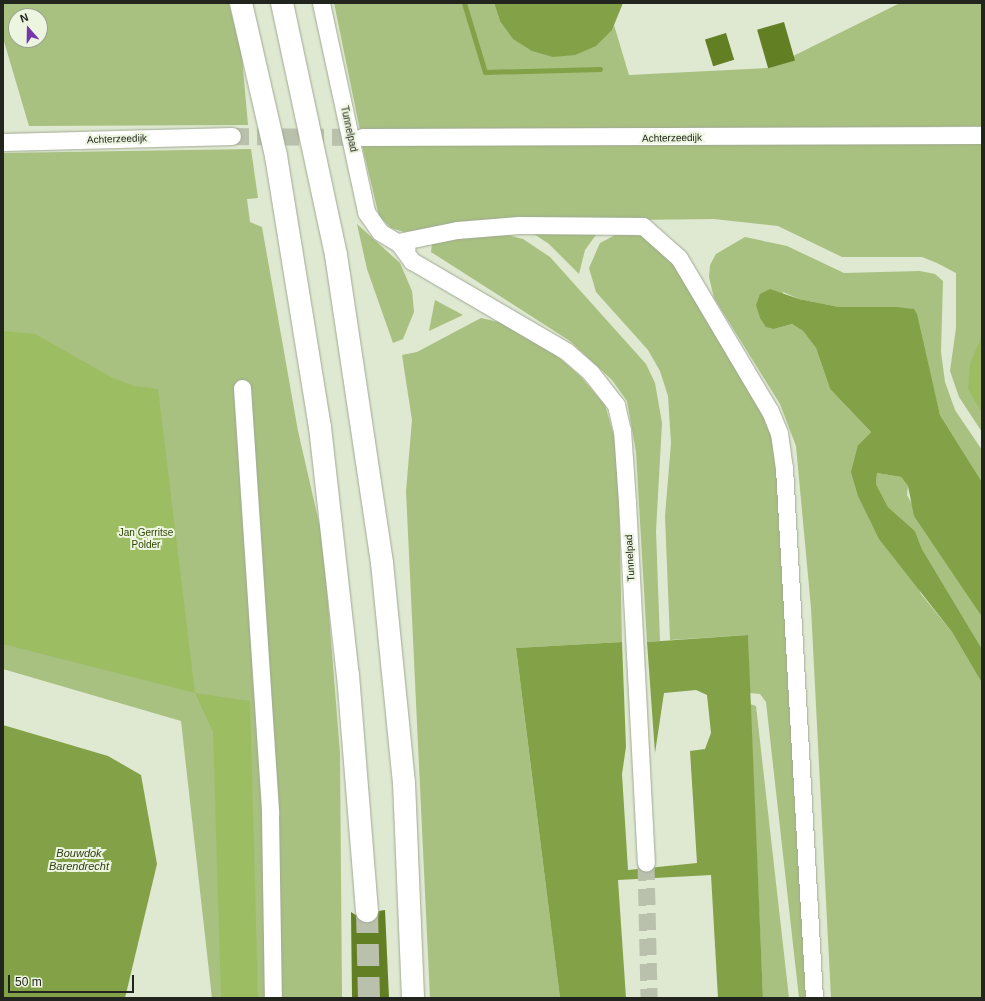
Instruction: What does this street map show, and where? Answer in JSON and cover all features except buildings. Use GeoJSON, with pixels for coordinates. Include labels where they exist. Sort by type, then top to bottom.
{"type":"FeatureCollection","features":[{"type":"Feature","properties":{"kind":"highway"},"geometry":{"type":"LineString","coordinates":[[241,3],[276,156],[320,427],[348,668],[367,911]]}},
{"type":"Feature","properties":{"kind":"highway"},"geometry":{"type":"LineString","coordinates":[[282,3],[338,262],[382,563],[404,782],[413,998]]}},
{"type":"Feature","properties":{"kind":"street","name":"Tunnelpad"},"geometry":{"type":"LineString","coordinates":[[321,3],[366,212],[380,232],[398,242],[412,261],[500,311],[578,360],[610,396],[620,417],[646,863]]}},
{"type":"Feature","properties":{"kind":"street","name":"Achterzeedijk"},"geometry":{"type":"LineString","coordinates":[[362,137],[982,135]]}},
{"type":"Feature","properties":{"kind":"street","name":"Achterzeedijk"},"geometry":{"type":"LineString","coordinates":[[3,142],[232,136]]}},
{"type":"Feature","properties":{"kind":"street"},"geometry":{"type":"LineString","coordinates":[[398,242],[488,228],[643,226],[679,258],[770,411],[779,433],[814,998]]}},
{"type":"Feature","properties":{"kind":"street"},"geometry":{"type":"LineString","coordinates":[[242,388],[270,814],[273,998]]}},
{"type":"Feature","properties":{"kind":"green space"},"geometry":{"type":"Polygon","coordinates":[[[3,3],[229,3],[242,57],[248,125],[29,126],[3,38],[3,3]]]}},
{"type":"Feature","properties":{"kind":"green space"},"geometry":{"type":"Polygon","coordinates":[[[334,3],[494,3],[500,21],[612,30],[614,25],[629,75],[769,68],[900,3],[982,3],[982,126],[610,132],[360,130],[334,3]]]}},
{"type":"Feature","properties":{"kind":"green space"},"geometry":{"type":"Polygon","coordinates":[[[982,144],[982,432],[959,397],[950,371],[956,328],[956,273],[937,263],[922,257],[842,257],[778,226],[714,219],[468,222],[404,232],[391,228],[379,216],[362,145],[982,144]]]}},
{"type":"Feature","properties":{"kind":"green space","name":"Jan Gerritse Polder"},"geometry":{"type":"Polygon","coordinates":[[[251,149],[258,198],[247,199],[250,222],[262,227],[298,431],[323,540],[340,753],[342,998],[212,998],[181,721],[3,669],[3,153],[251,149]]]}},
{"type":"Feature","properties":{"kind":"green space"},"geometry":{"type":"Polygon","coordinates":[[[357,224],[400,263],[412,291],[414,312],[403,339],[393,343],[367,269],[357,224]]]}},
{"type":"Feature","properties":{"kind":"green space"},"geometry":{"type":"Polygon","coordinates":[[[531,232],[598,232],[585,250],[579,274],[549,244],[531,232]]]}},
{"type":"Feature","properties":{"kind":"green space"},"geometry":{"type":"Polygon","coordinates":[[[485,234],[504,234],[523,239],[550,257],[646,364],[655,383],[662,423],[656,531],[660,641],[647,642],[636,452],[627,401],[612,380],[570,341],[431,252],[432,244],[485,234]]]}},
{"type":"Feature","properties":{"kind":"green space"},"geometry":{"type":"Polygon","coordinates":[[[617,234],[644,236],[666,252],[766,415],[777,452],[808,998],[799,998],[766,702],[760,694],[749,693],[748,635],[670,640],[665,516],[671,443],[668,396],[660,371],[648,350],[596,292],[589,268],[600,243],[617,234]]]}},
{"type":"Feature","properties":{"kind":"green space"},"geometry":{"type":"Polygon","coordinates":[[[745,237],[787,246],[844,273],[920,271],[935,274],[943,281],[941,352],[945,382],[955,410],[982,450],[982,482],[940,415],[914,309],[839,307],[799,299],[783,292],[774,329],[792,324],[803,331],[816,348],[830,389],[871,432],[858,445],[921,594],[952,632],[981,681],[982,998],[831,998],[811,608],[796,446],[780,404],[714,298],[709,277],[710,265],[716,254],[745,237]]]}},
{"type":"Feature","properties":{"kind":"green space"},"geometry":{"type":"Polygon","coordinates":[[[435,300],[463,315],[429,331],[435,300]]]}},
{"type":"Feature","properties":{"kind":"green space"},"geometry":{"type":"Polygon","coordinates":[[[481,318],[507,324],[555,354],[581,377],[605,405],[618,450],[622,642],[516,648],[560,998],[430,998],[406,491],[412,420],[402,355],[417,352],[481,318]]]}},
{"type":"Feature","properties":{"kind":"green space"},"geometry":{"type":"Polygon","coordinates":[[[3,331],[35,334],[111,377],[134,386],[158,389],[195,693],[3,644],[3,331]]]}},
{"type":"Feature","properties":{"kind":"green space"},"geometry":{"type":"Polygon","coordinates":[[[982,335],[982,413],[968,389],[970,364],[982,335]]]}},
{"type":"Feature","properties":{"kind":"green space"},"geometry":{"type":"Polygon","coordinates":[[[877,473],[901,477],[908,486],[907,495],[937,549],[982,617],[982,649],[922,549],[915,531],[888,507],[876,484],[877,473]]]}},
{"type":"Feature","properties":{"kind":"green space"},"geometry":{"type":"Polygon","coordinates":[[[195,693],[250,701],[258,998],[221,998],[213,732],[195,693]]]}},
{"type":"Feature","properties":{"kind":"green space"},"geometry":{"type":"Polygon","coordinates":[[[750,704],[756,706],[789,998],[763,998],[750,704]]]}},
{"type":"Feature","properties":{"kind":"water"},"geometry":{"type":"Polygon","coordinates":[[[494,3],[623,3],[612,30],[596,46],[575,55],[553,57],[532,51],[513,39],[500,21],[494,3]]]}},
{"type":"Feature","properties":{"kind":"water"},"geometry":{"type":"Polygon","coordinates":[[[770,289],[799,299],[839,307],[897,307],[914,309],[917,314],[940,415],[982,482],[982,617],[914,516],[908,486],[901,477],[877,473],[876,484],[888,507],[915,531],[922,549],[982,649],[982,683],[952,632],[879,539],[858,496],[851,472],[858,445],[871,432],[830,389],[816,348],[803,331],[792,324],[774,329],[766,327],[760,318],[756,305],[760,294],[770,289]]]}},
{"type":"Feature","properties":{"kind":"water"},"geometry":{"type":"Polygon","coordinates":[[[748,635],[763,998],[718,998],[711,875],[618,880],[626,998],[560,998],[516,648],[622,642],[626,747],[622,774],[628,870],[697,863],[690,751],[705,749],[711,733],[707,695],[696,690],[664,693],[655,753],[647,642],[748,635]]]}},
{"type":"Feature","properties":{"kind":"water","name":"Bouwdok Barendrecht"},"geometry":{"type":"Polygon","coordinates":[[[3,725],[108,756],[141,775],[157,864],[125,998],[3,998],[3,725]]]}},
{"type":"Feature","properties":{"kind":"waterway"},"geometry":{"type":"LineString","coordinates":[[464,3],[485,72],[600,69]]}},
{"type":"Feature","properties":{"kind":"tunnel"},"geometry":{"type":"LineString","coordinates":[[232,136],[362,137]]}},
{"type":"Feature","properties":{"kind":"tunnel"},"geometry":{"type":"LineString","coordinates":[[646,863],[649,998]]}},
{"type":"Feature","properties":{"kind":"tunnel"},"geometry":{"type":"LineString","coordinates":[[367,911],[369,998]]}}]}
